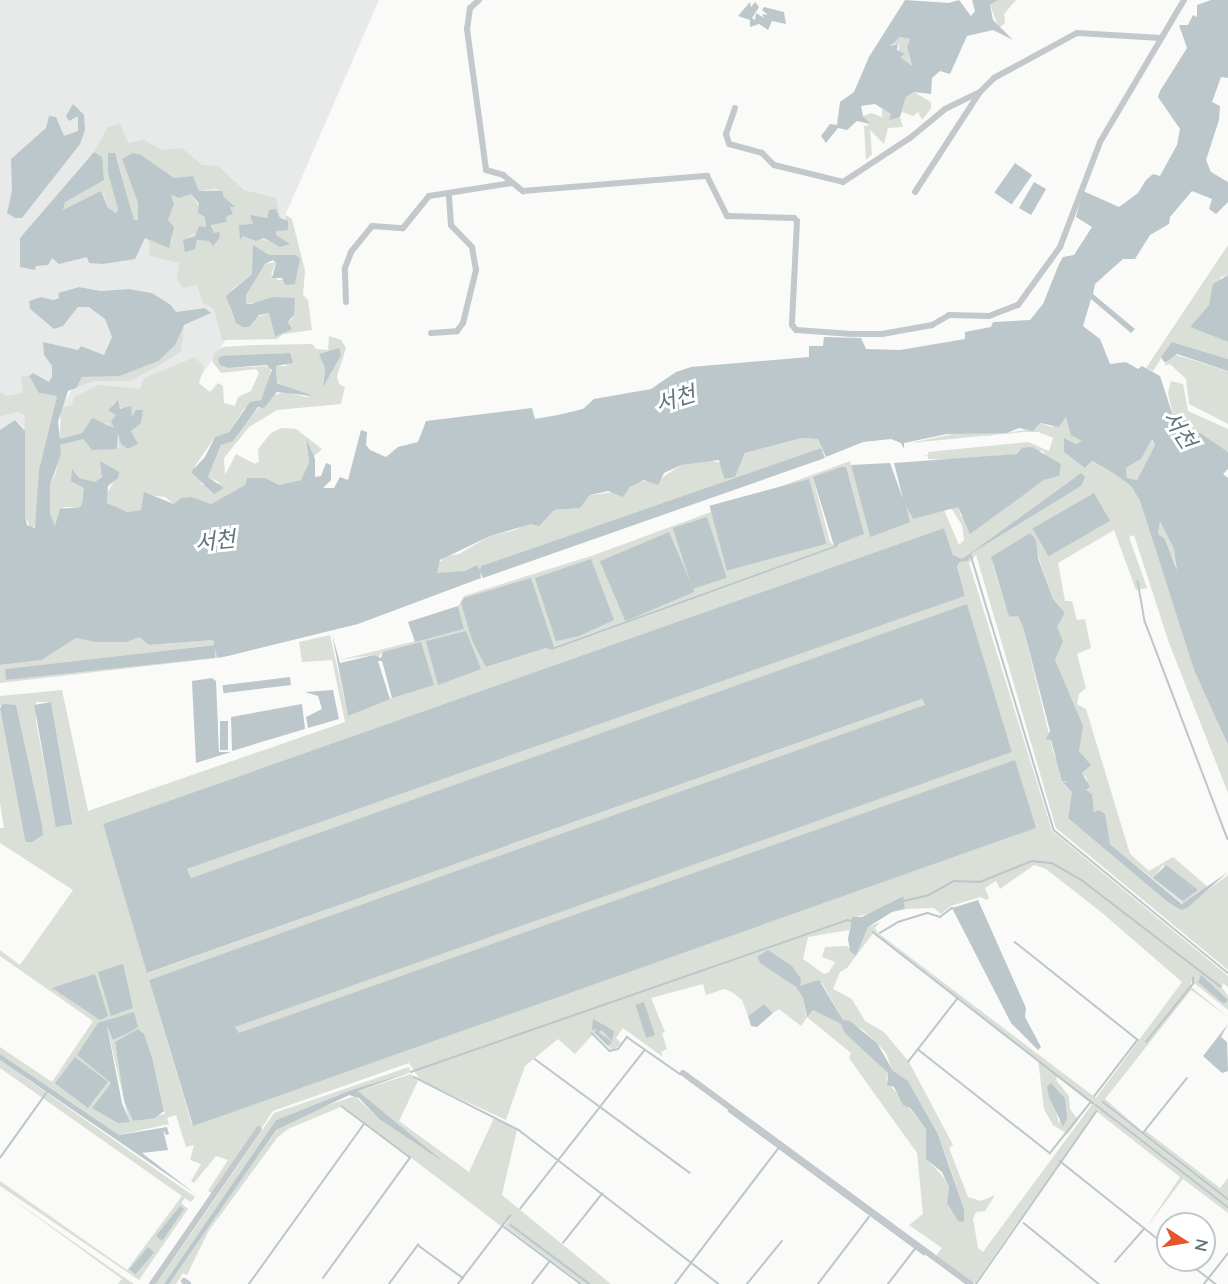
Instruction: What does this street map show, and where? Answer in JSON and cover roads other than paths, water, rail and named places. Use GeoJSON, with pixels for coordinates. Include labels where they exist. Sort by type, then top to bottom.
{"type":"FeatureCollection","features":[{"type":"Feature","properties":{"kind":"street"},"geometry":{"type":"LineString","coordinates":[[479,0],[470,8],[467,29],[483,165],[523,191],[702,174],[707,176],[727,216],[794,218],[797,221],[792,325],[796,330],[882,334],[933,325],[949,315],[989,316],[1018,305],[1060,247],[1090,163],[1182,1]]}},
{"type":"Feature","properties":{"kind":"street"},"geometry":{"type":"LineString","coordinates":[[915,192],[980,92],[994,78],[1040,50],[1077,33],[1161,38]]}},
{"type":"Feature","properties":{"kind":"street"},"geometry":{"type":"LineString","coordinates":[[735,108],[726,134],[729,144],[762,153],[774,165],[843,182],[910,138],[945,109],[980,92]]}},
{"type":"Feature","properties":{"kind":"street"},"geometry":{"type":"LineString","coordinates":[[346,302],[345,268],[351,252],[367,230],[377,225],[403,228],[425,198],[512,183]]}},
{"type":"Feature","properties":{"kind":"street"},"geometry":{"type":"LineString","coordinates":[[431,333],[457,331],[463,322],[476,270],[472,247],[451,225],[449,194]]}},
{"type":"Feature","properties":{"kind":"street"},"geometry":{"type":"LineString","coordinates":[[683,1073],[970,1284]]}},
{"type":"Feature","properties":{"kind":"street"},"geometry":{"type":"LineString","coordinates":[[152,1284],[259,1129]]}},
{"type":"Feature","properties":{"kind":"water"},"geometry":{"type":"Polygon","coordinates":[[[905,0],[949,3],[959,0],[971,16],[975,11],[972,0],[998,0],[990,5],[993,20],[1013,40],[993,30],[967,36],[950,74],[940,71],[932,78],[931,94],[914,92],[906,97],[900,117],[889,120],[891,114],[875,104],[861,106],[863,116],[870,124],[857,121],[847,130],[838,128],[826,143],[821,136],[830,124],[837,125],[840,102],[854,92],[869,57],[905,0]],[[900,37],[890,46],[898,44],[897,50],[905,54],[900,57],[912,66],[907,47],[910,39],[900,37]]]}},
{"type":"Feature","properties":{"kind":"water","name":"서천"},"geometry":{"type":"Polygon","coordinates":[[[1211,0],[1228,0],[1228,78],[1221,77],[1212,102],[1220,106],[1219,120],[1206,160],[1211,172],[1228,182],[1228,202],[1216,214],[1209,209],[1212,199],[1192,191],[1170,217],[1169,224],[1150,235],[1135,259],[1123,259],[1095,284],[1093,294],[1135,329],[1131,333],[1091,299],[1083,326],[1100,339],[1110,364],[1126,362],[1138,369],[1142,366],[1160,376],[1174,419],[1189,421],[1194,433],[1200,433],[1228,452],[1228,469],[1223,474],[1228,478],[1228,745],[1194,670],[1140,501],[1131,486],[1113,473],[1092,461],[1085,468],[1064,452],[1064,438],[1076,444],[1082,441],[1071,435],[1066,417],[1059,427],[1040,423],[1033,431],[1019,428],[1007,433],[947,434],[904,443],[904,449],[901,443],[891,439],[863,442],[826,457],[818,439],[802,438],[745,453],[735,477],[724,479],[719,460],[681,465],[664,473],[658,485],[644,480],[630,487],[623,497],[608,491],[590,495],[580,508],[554,510],[539,526],[531,524],[490,536],[440,560],[437,573],[465,571],[477,565],[480,570],[481,566],[821,448],[825,458],[483,578],[480,572],[481,578],[358,624],[228,656],[217,658],[213,640],[149,645],[139,637],[127,642],[96,642],[76,638],[42,660],[0,665],[0,430],[15,420],[25,431],[25,516],[27,525],[35,528],[39,470],[57,396],[39,393],[29,376],[33,373],[49,382],[52,377],[52,366],[44,355],[43,342],[78,350],[81,346],[104,355],[112,337],[105,319],[89,307],[78,307],[63,326],[54,329],[30,309],[29,301],[41,297],[54,300],[59,298],[58,293],[79,287],[101,291],[128,289],[152,293],[170,304],[176,312],[205,308],[211,313],[184,325],[175,345],[158,361],[120,376],[82,377],[76,388],[68,391],[58,422],[60,439],[82,433],[92,418],[114,428],[111,421],[116,415],[108,410],[118,400],[120,409],[131,406],[132,417],[136,410],[143,410],[141,423],[131,431],[138,444],[128,449],[121,444],[118,433],[117,449],[92,450],[83,439],[60,445],[61,454],[50,484],[50,513],[55,526],[60,509],[80,507],[82,503],[84,488],[71,481],[72,469],[79,478],[95,482],[102,477],[100,461],[119,472],[118,478],[108,486],[107,503],[127,512],[141,510],[144,492],[174,504],[181,498],[192,497],[211,504],[245,485],[247,478],[265,478],[279,485],[301,480],[309,463],[306,438],[315,459],[315,477],[321,476],[326,463],[331,465],[331,480],[323,488],[334,488],[340,477],[348,480],[361,430],[367,432],[366,445],[370,450],[386,457],[398,447],[418,442],[426,421],[532,408],[535,419],[558,415],[583,409],[594,399],[651,389],[676,372],[691,367],[809,357],[809,346],[823,346],[824,337],[861,338],[866,349],[900,350],[965,339],[965,332],[991,327],[993,322],[1030,320],[1043,304],[1063,257],[1074,255],[1092,227],[1076,217],[1083,191],[1119,207],[1138,193],[1153,174],[1160,176],[1177,145],[1180,129],[1158,97],[1187,48],[1179,25],[1188,25],[1193,15],[1197,17],[1197,5],[1211,0]],[[1152,439],[1141,459],[1126,468],[1127,478],[1137,480],[1155,445],[1152,439]],[[1160,521],[1158,534],[1165,539],[1177,570],[1174,549],[1160,521]]]}},
{"type":"Feature","properties":{"kind":"water"},"geometry":{"type":"Polygon","coordinates":[[[750,2],[751,7],[755,2],[759,7],[752,18],[755,20],[756,13],[764,18],[762,14],[768,15],[762,10],[764,7],[784,12],[786,24],[772,21],[768,30],[759,24],[750,27],[750,20],[738,16],[750,2]]]}},
{"type":"Feature","properties":{"kind":"water"},"geometry":{"type":"Polygon","coordinates":[[[73,104],[84,115],[85,130],[80,144],[22,218],[15,218],[7,213],[12,191],[11,159],[46,128],[49,116],[56,117],[64,136],[78,131],[78,116],[69,121],[66,116],[73,104]]]}},
{"type":"Feature","properties":{"kind":"water"},"geometry":{"type":"Polygon","coordinates":[[[94,152],[102,157],[104,180],[65,202],[63,210],[101,191],[108,208],[116,213],[118,209],[108,173],[108,153],[115,153],[134,220],[138,220],[138,203],[122,159],[133,153],[141,155],[174,178],[193,176],[199,191],[223,191],[223,196],[235,207],[230,207],[233,214],[227,216],[226,222],[211,225],[214,233],[220,232],[219,239],[213,246],[209,241],[197,240],[195,249],[185,252],[183,240],[195,236],[199,226],[206,227],[205,217],[198,213],[199,203],[191,194],[179,198],[171,195],[174,204],[168,220],[174,227],[169,248],[145,238],[135,259],[103,264],[89,263],[87,257],[59,264],[52,258],[48,265],[36,266],[35,270],[20,267],[20,238],[94,152]]]}},
{"type":"Feature","properties":{"kind":"water"},"geometry":{"type":"Polygon","coordinates":[[[1015,163],[1032,175],[1012,205],[994,192],[1015,163]]]}},
{"type":"Feature","properties":{"kind":"water"},"geometry":{"type":"Polygon","coordinates":[[[1034,182],[1046,189],[1031,215],[1019,208],[1034,182]]]}},
{"type":"Feature","properties":{"kind":"water"},"geometry":{"type":"Polygon","coordinates":[[[276,209],[280,218],[288,221],[288,230],[276,231],[276,235],[290,244],[280,247],[264,238],[256,241],[243,236],[240,240],[239,225],[253,224],[250,215],[267,218],[269,210],[276,209]]]}},
{"type":"Feature","properties":{"kind":"water"},"geometry":{"type":"Polygon","coordinates":[[[253,245],[269,255],[296,255],[300,259],[295,284],[285,285],[282,278],[272,278],[276,263],[273,260],[265,264],[246,295],[246,304],[273,297],[295,298],[294,315],[288,322],[292,329],[275,337],[269,313],[259,315],[249,327],[243,327],[236,323],[226,296],[252,274],[253,245]]]}},
{"type":"Feature","properties":{"kind":"water"},"geometry":{"type":"Polygon","coordinates":[[[1228,275],[1228,342],[1190,327],[1209,305],[1213,284],[1228,275]]]}},
{"type":"Feature","properties":{"kind":"water"},"geometry":{"type":"Polygon","coordinates":[[[1172,342],[1228,359],[1228,371],[1177,354],[1165,363],[1161,357],[1172,342]]]}},
{"type":"Feature","properties":{"kind":"water"},"geometry":{"type":"Polygon","coordinates":[[[339,348],[341,355],[323,387],[325,368],[319,354],[339,348]]]}},
{"type":"Feature","properties":{"kind":"water"},"geometry":{"type":"Polygon","coordinates":[[[290,353],[293,363],[276,366],[277,383],[313,396],[277,392],[264,408],[258,407],[233,441],[221,445],[208,477],[224,488],[214,494],[191,472],[205,457],[215,437],[229,432],[250,402],[261,400],[272,370],[267,365],[229,368],[220,365],[218,359],[221,356],[290,353]]]}},
{"type":"Feature","properties":{"kind":"water"},"geometry":{"type":"Polygon","coordinates":[[[1032,447],[1061,464],[1059,476],[1044,480],[970,534],[958,507],[913,519],[906,506],[910,522],[870,537],[851,465],[890,463],[903,499],[894,463],[1017,454],[1022,448],[1032,447]]]}},
{"type":"Feature","properties":{"kind":"water"},"geometry":{"type":"Polygon","coordinates":[[[846,467],[864,534],[838,544],[837,547],[552,650],[546,648],[487,667],[484,664],[472,640],[461,603],[464,598],[531,578],[554,647],[834,546],[813,477],[846,467]]]}},
{"type":"Feature","properties":{"kind":"water"},"geometry":{"type":"Polygon","coordinates":[[[1081,473],[1085,477],[1081,486],[972,553],[968,561],[960,562],[957,566],[965,596],[187,869],[191,878],[967,604],[1012,752],[235,1027],[239,1033],[1015,760],[1036,828],[193,1126],[149,980],[925,705],[922,699],[147,973],[103,824],[944,528],[953,555],[962,559],[1081,473]]]}},
{"type":"Feature","properties":{"kind":"water"},"geometry":{"type":"Polygon","coordinates":[[[809,479],[826,544],[727,570],[710,506],[809,479]]]}},
{"type":"Feature","properties":{"kind":"water"},"geometry":{"type":"Polygon","coordinates":[[[1094,493],[1110,521],[1049,556],[1033,528],[1094,493]]]}},
{"type":"Feature","properties":{"kind":"water"},"geometry":{"type":"Polygon","coordinates":[[[707,517],[727,578],[693,589],[673,528],[707,517]]]}},
{"type":"Feature","properties":{"kind":"water"},"geometry":{"type":"Polygon","coordinates":[[[669,532],[694,592],[625,621],[600,561],[669,532]]]}},
{"type":"Feature","properties":{"kind":"water"},"geometry":{"type":"Polygon","coordinates":[[[1030,533],[1036,540],[1038,558],[1053,599],[1065,613],[1057,627],[1063,641],[1055,660],[1083,726],[1079,751],[1091,765],[1082,773],[1090,787],[1086,790],[1092,794],[1094,812],[1099,810],[1105,814],[1110,844],[1182,904],[1228,872],[1187,908],[1181,910],[1168,902],[1068,818],[1072,792],[1063,783],[1068,781],[1062,781],[1051,740],[1046,739],[1050,731],[1023,627],[1018,616],[1009,617],[991,557],[1030,533]]]}},
{"type":"Feature","properties":{"kind":"water"},"geometry":{"type":"Polygon","coordinates":[[[591,559],[614,620],[579,636],[556,641],[535,578],[591,559]]]}},
{"type":"Feature","properties":{"kind":"water"},"geometry":{"type":"Polygon","coordinates":[[[458,606],[464,629],[415,642],[408,622],[458,606]]]}},
{"type":"Feature","properties":{"kind":"water"},"geometry":{"type":"Polygon","coordinates":[[[466,631],[481,669],[438,685],[426,641],[466,631]]]}},
{"type":"Feature","properties":{"kind":"water"},"geometry":{"type":"Polygon","coordinates":[[[332,634],[340,663],[374,655],[381,658],[383,652],[421,642],[434,685],[392,698],[382,661],[378,661],[390,699],[348,716],[332,634]]]}},
{"type":"Feature","properties":{"kind":"water"},"geometry":{"type":"Polygon","coordinates":[[[215,645],[215,658],[6,680],[5,669],[215,645]]]}},
{"type":"Feature","properties":{"kind":"water"},"geometry":{"type":"Polygon","coordinates":[[[290,677],[291,685],[223,693],[223,685],[290,677]]]}},
{"type":"Feature","properties":{"kind":"water"},"geometry":{"type":"Polygon","coordinates":[[[212,678],[216,681],[219,752],[231,752],[196,763],[192,681],[212,678]]]}},
{"type":"Feature","properties":{"kind":"water"},"geometry":{"type":"Polygon","coordinates":[[[333,690],[339,719],[308,728],[306,717],[322,709],[318,696],[305,692],[333,690]]]}},
{"type":"Feature","properties":{"kind":"water"},"geometry":{"type":"Polygon","coordinates":[[[51,702],[73,824],[56,827],[34,705],[51,702]]]}},
{"type":"Feature","properties":{"kind":"water"},"geometry":{"type":"Polygon","coordinates":[[[3,704],[16,705],[42,825],[43,835],[32,842],[26,842],[24,835],[0,708],[3,704]]]}},
{"type":"Feature","properties":{"kind":"water"},"geometry":{"type":"Polygon","coordinates":[[[302,704],[305,729],[232,751],[231,717],[302,704]]]}},
{"type":"Feature","properties":{"kind":"water"},"geometry":{"type":"Polygon","coordinates":[[[220,721],[228,721],[228,750],[220,750],[220,721]]]}},
{"type":"Feature","properties":{"kind":"water"},"geometry":{"type":"Polygon","coordinates":[[[1166,865],[1197,891],[1183,901],[1153,878],[1166,865]]]}},
{"type":"Feature","properties":{"kind":"water"},"geometry":{"type":"Polygon","coordinates":[[[903,896],[905,909],[892,912],[868,927],[856,956],[850,951],[848,939],[852,917],[862,917],[903,896]]]}},
{"type":"Feature","properties":{"kind":"water"},"geometry":{"type":"Polygon","coordinates":[[[978,900],[1026,1008],[1025,1017],[1041,1047],[1038,1050],[1011,1023],[952,908],[978,900]]]}},
{"type":"Feature","properties":{"kind":"water"},"geometry":{"type":"Polygon","coordinates":[[[768,950],[792,966],[801,979],[800,986],[819,980],[843,1020],[850,1021],[877,1043],[893,1071],[908,1081],[938,1134],[964,1209],[964,1222],[958,1221],[947,1203],[949,1187],[942,1172],[926,1159],[926,1129],[910,1108],[903,1105],[894,1087],[887,1085],[888,1073],[845,1033],[841,1024],[813,1010],[807,1017],[803,998],[796,987],[761,964],[757,957],[768,950]]]}},
{"type":"Feature","properties":{"kind":"water"},"geometry":{"type":"Polygon","coordinates":[[[123,964],[133,1008],[111,1016],[98,972],[123,964]]]}},
{"type":"Feature","properties":{"kind":"water"},"geometry":{"type":"Polygon","coordinates":[[[95,974],[108,1016],[100,1020],[52,988],[95,974]]]}},
{"type":"Feature","properties":{"kind":"water"},"geometry":{"type":"Polygon","coordinates":[[[1201,975],[1228,1000],[1224,1004],[1198,982],[1201,975]]]}},
{"type":"Feature","properties":{"kind":"water"},"geometry":{"type":"Polygon","coordinates":[[[644,1002],[655,1035],[646,1038],[635,1005],[644,1002]]]}},
{"type":"Feature","properties":{"kind":"water"},"geometry":{"type":"Polygon","coordinates":[[[764,1004],[773,1013],[757,1027],[751,1026],[748,1016],[764,1004]]]}},
{"type":"Feature","properties":{"kind":"water"},"geometry":{"type":"Polygon","coordinates":[[[134,1012],[138,1027],[130,1032],[113,1040],[107,1026],[122,1103],[130,1122],[118,1123],[92,1108],[111,1083],[77,1055],[98,1023],[134,1012]]]}},
{"type":"Feature","properties":{"kind":"water"},"geometry":{"type":"Polygon","coordinates":[[[593,1019],[614,1031],[612,1041],[602,1030],[598,1032],[612,1042],[608,1046],[595,1033],[596,1029],[592,1030],[593,1019]]]}},
{"type":"Feature","properties":{"kind":"water"},"geometry":{"type":"Polygon","coordinates":[[[1228,1024],[1221,1037],[1227,1042],[1228,1071],[1222,1073],[1203,1056],[1228,1024]]]}},
{"type":"Feature","properties":{"kind":"water"},"geometry":{"type":"Polygon","coordinates":[[[138,1029],[144,1034],[153,1061],[164,1111],[155,1118],[133,1121],[124,1101],[115,1042],[138,1029]]]}},
{"type":"Feature","properties":{"kind":"water"},"geometry":{"type":"Polygon","coordinates":[[[0,1054],[119,1135],[167,1127],[169,1134],[166,1135],[163,1130],[168,1150],[142,1153],[197,1195],[0,1060],[0,1054]]]}},
{"type":"Feature","properties":{"kind":"water"},"geometry":{"type":"Polygon","coordinates":[[[75,1057],[108,1082],[88,1108],[55,1083],[75,1057]]]}},
{"type":"Feature","properties":{"kind":"water"},"geometry":{"type":"Polygon","coordinates":[[[411,1072],[358,1091],[445,1163],[379,1119],[359,1098],[349,1095],[276,1130],[169,1284],[164,1284],[276,1120],[354,1089],[411,1072]]]}},
{"type":"Feature","properties":{"kind":"water"},"geometry":{"type":"Polygon","coordinates":[[[1051,1083],[1065,1098],[1067,1119],[1063,1126],[1049,1097],[1047,1087],[1051,1083]]]}},
{"type":"Feature","properties":{"kind":"water"},"geometry":{"type":"Polygon","coordinates":[[[180,1206],[184,1209],[162,1241],[156,1236],[180,1206]]]}},
{"type":"Feature","properties":{"kind":"water"},"geometry":{"type":"Polygon","coordinates":[[[148,1247],[154,1252],[135,1274],[129,1269],[148,1247]]]}},
{"type":"Feature","properties":{"kind":"waterway"},"geometry":{"type":"LineString","coordinates":[[971,555],[1054,830],[1228,973]]}},
{"type":"Feature","properties":{"kind":"waterway"},"geometry":{"type":"LineString","coordinates":[[1138,581],[1145,621],[1228,839]]}},
{"type":"Feature","properties":{"kind":"waterway"},"geometry":{"type":"LineString","coordinates":[[904,901],[929,895],[954,881],[980,882],[1032,861],[1052,863],[1083,881],[1220,986]]}},
{"type":"Feature","properties":{"kind":"waterway"},"geometry":{"type":"LineString","coordinates":[[880,933],[898,922],[928,913],[940,917],[952,908]]}},
{"type":"Feature","properties":{"kind":"waterway"},"geometry":{"type":"LineString","coordinates":[[411,1072],[847,920],[853,921]]}},
{"type":"Feature","properties":{"kind":"waterway"},"geometry":{"type":"LineString","coordinates":[[873,932],[1093,1103]]}},
{"type":"Feature","properties":{"kind":"waterway"},"geometry":{"type":"LineString","coordinates":[[1015,942],[1138,1040],[1095,1096]]}},
{"type":"Feature","properties":{"kind":"waterway"},"geometry":{"type":"LineString","coordinates":[[1146,1042],[1193,984],[1193,978]]}},
{"type":"Feature","properties":{"kind":"waterway"},"geometry":{"type":"LineString","coordinates":[[908,1062],[957,999]]}},
{"type":"Feature","properties":{"kind":"waterway"},"geometry":{"type":"LineString","coordinates":[[592,1033],[610,1051],[618,1049],[627,1037],[680,1074]]}},
{"type":"Feature","properties":{"kind":"waterway"},"geometry":{"type":"LineString","coordinates":[[919,1050],[1050,1153],[1090,1103]]}},
{"type":"Feature","properties":{"kind":"waterway"},"geometry":{"type":"LineString","coordinates":[[520,1209],[644,1051]]}},
{"type":"Feature","properties":{"kind":"waterway"},"geometry":{"type":"LineString","coordinates":[[535,1059],[690,1173]]}},
{"type":"Feature","properties":{"kind":"waterway"},"geometry":{"type":"LineString","coordinates":[[414,1077],[519,1130],[719,1284]]}},
{"type":"Feature","properties":{"kind":"waterway"},"geometry":{"type":"LineString","coordinates":[[1143,1133],[1187,1078]]}},
{"type":"Feature","properties":{"kind":"waterway"},"geometry":{"type":"LineString","coordinates":[[0,1158],[47,1092]]}},
{"type":"Feature","properties":{"kind":"waterway"},"geometry":{"type":"LineString","coordinates":[[1103,1102],[1228,1199]]}},
{"type":"Feature","properties":{"kind":"waterway"},"geometry":{"type":"LineString","coordinates":[[1096,1105],[1228,1207]]}},
{"type":"Feature","properties":{"kind":"waterway"},"geometry":{"type":"LineString","coordinates":[[323,1278],[410,1158],[342,1107]]}},
{"type":"Feature","properties":{"kind":"waterway"},"geometry":{"type":"LineString","coordinates":[[729,1111],[924,1254]]}},
{"type":"Feature","properties":{"kind":"waterway"},"geometry":{"type":"LineString","coordinates":[[976,1284],[1096,1112]]}},
{"type":"Feature","properties":{"kind":"waterway"},"geometry":{"type":"LineString","coordinates":[[249,1284],[364,1124]]}},
{"type":"Feature","properties":{"kind":"waterway"},"geometry":{"type":"LineString","coordinates":[[675,1284],[778,1149]]}},
{"type":"Feature","properties":{"kind":"waterway"},"geometry":{"type":"LineString","coordinates":[[1060,1161],[1156,1237]]}},
{"type":"Feature","properties":{"kind":"waterway"},"geometry":{"type":"LineString","coordinates":[[563,1243],[602,1194]]}},
{"type":"Feature","properties":{"kind":"waterway"},"geometry":{"type":"LineString","coordinates":[[458,1284],[510,1216]]}},
{"type":"Feature","properties":{"kind":"waterway"},"geometry":{"type":"LineString","coordinates":[[818,1284],[869,1217]]}},
{"type":"Feature","properties":{"kind":"waterway"},"geometry":{"type":"LineString","coordinates":[[1024,1223],[1099,1284]]}},
{"type":"Feature","properties":{"kind":"waterway"},"geometry":{"type":"LineString","coordinates":[[511,1225],[590,1284]]}},
{"type":"Feature","properties":{"kind":"waterway"},"geometry":{"type":"LineString","coordinates":[[503,1226],[581,1284]]}},
{"type":"Feature","properties":{"kind":"waterway"},"geometry":{"type":"LineString","coordinates":[[1115,1262],[1144,1229]]}},
{"type":"Feature","properties":{"kind":"waterway"},"geometry":{"type":"LineString","coordinates":[[747,1284],[782,1241]]}},
{"type":"Feature","properties":{"kind":"waterway"},"geometry":{"type":"LineString","coordinates":[[389,1284],[418,1245],[463,1278]]}},
{"type":"Feature","properties":{"kind":"waterway"},"geometry":{"type":"LineString","coordinates":[[888,1284],[915,1249]]}},
{"type":"Feature","properties":{"kind":"waterway"},"geometry":{"type":"LineString","coordinates":[[1204,1284],[1228,1253]]}},
{"type":"Feature","properties":{"kind":"waterway"},"geometry":{"type":"LineString","coordinates":[[532,1284],[550,1261]]}},
{"type":"Feature","properties":{"kind":"waterway"},"geometry":{"type":"LineString","coordinates":[[1200,1272],[1216,1284]]}}]}
